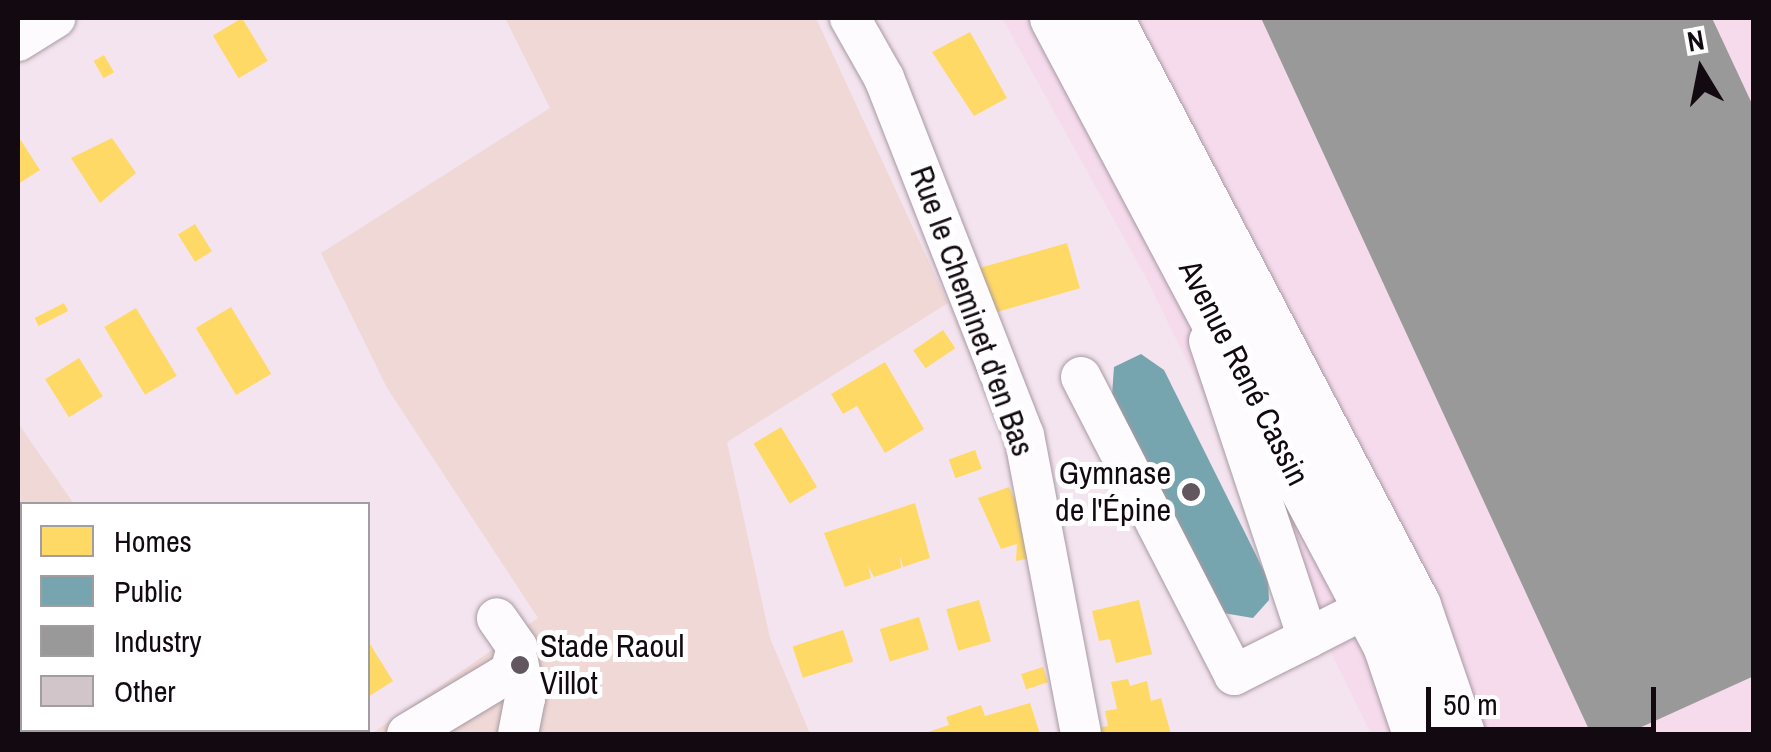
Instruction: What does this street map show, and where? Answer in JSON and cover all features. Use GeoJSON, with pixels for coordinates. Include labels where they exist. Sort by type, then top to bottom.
{"type":"FeatureCollection","features":[{"type":"Feature","properties":{"kind":"main road","name":"Avenue René Cassin"},"geometry":{"type":"LineString","coordinates":[[1055,18],[1183,256],[1392,607],[1388,645],[1418,734]]}},
{"type":"Feature","properties":{"kind":"main road","name":"Avenue René Cassin"},"geometry":{"type":"LineString","coordinates":[[1108,18],[1392,607],[1460,734]]}},
{"type":"Feature","properties":{"kind":"street"},"geometry":{"type":"LineString","coordinates":[[18,41],[55,18]]}},
{"type":"Feature","properties":{"kind":"street","name":"Rue le Cheminet d'en Bas"},"geometry":{"type":"LineString","coordinates":[[850,18],[884,78],[1024,435],[1081,734]]}},
{"type":"Feature","properties":{"kind":"street"},"geometry":{"type":"LineString","coordinates":[[1183,256],[1308,638]]}},
{"type":"Feature","properties":{"kind":"street"},"geometry":{"type":"LineString","coordinates":[[1081,377],[1234,675],[1308,638],[1392,607]]}},
{"type":"Feature","properties":{"kind":"street","name":"Avenue René Cassin"},"geometry":{"type":"LineString","coordinates":[[1392,607],[1488,734]]}},
{"type":"Feature","properties":{"kind":"street"},"geometry":{"type":"LineString","coordinates":[[497,618],[517,647],[525,698],[518,734]]}},
{"type":"Feature","properties":{"kind":"street"},"geometry":{"type":"LineString","coordinates":[[408,734],[518,661]]}},
{"type":"Feature","properties":{"kind":"shaded area"},"geometry":{"type":"Polygon","coordinates":[[[505,18],[816,18],[948,303],[727,442],[770,638],[810,734],[371,734],[538,618],[387,388],[321,253],[550,108],[505,18]]]}},
{"type":"Feature","properties":{"kind":"shaded area"},"geometry":{"type":"Polygon","coordinates":[[[1002,18],[1753,18],[1753,729],[1737,734],[1371,734],[1145,276],[1002,18]]]}},
{"type":"Feature","properties":{"kind":"shaded area"},"geometry":{"type":"Polygon","coordinates":[[[18,423],[73,502],[20,502],[18,423]]]}},
{"type":"Feature","properties":{"kind":"shaded area"},"geometry":{"type":"Polygon","coordinates":[[[20,680],[20,732],[352,734],[18,734],[20,680]]]}},
{"type":"Feature","properties":{"kind":"building: Homes"},"geometry":{"type":"Polygon","coordinates":[[[242,18],[268,61],[239,78],[213,36],[242,18]]]}},
{"type":"Feature","properties":{"kind":"building: Homes"},"geometry":{"type":"Polygon","coordinates":[[[970,32],[1007,98],[974,116],[932,52],[970,32]]]}},
{"type":"Feature","properties":{"kind":"building: Homes"},"geometry":{"type":"Polygon","coordinates":[[[104,55],[114,72],[104,78],[94,61],[104,55]]]}},
{"type":"Feature","properties":{"kind":"building: Homes"},"geometry":{"type":"Polygon","coordinates":[[[18,136],[40,170],[18,184],[18,136]]]}},
{"type":"Feature","properties":{"kind":"building: Homes"},"geometry":{"type":"Polygon","coordinates":[[[112,138],[136,173],[100,203],[71,158],[112,138]]]}},
{"type":"Feature","properties":{"kind":"building: Homes"},"geometry":{"type":"Polygon","coordinates":[[[195,224],[212,251],[195,262],[178,235],[195,224]]]}},
{"type":"Feature","properties":{"kind":"building: Homes"},"geometry":{"type":"Polygon","coordinates":[[[1067,243],[1080,288],[984,316],[971,271],[1067,243]]]}},
{"type":"Feature","properties":{"kind":"building: Homes"},"geometry":{"type":"Polygon","coordinates":[[[64,303],[68,311],[39,326],[35,318],[64,303]]]}},
{"type":"Feature","properties":{"kind":"building: Homes"},"geometry":{"type":"Polygon","coordinates":[[[231,307],[271,374],[236,395],[196,328],[231,307]]]}},
{"type":"Feature","properties":{"kind":"building: Homes"},"geometry":{"type":"Polygon","coordinates":[[[136,308],[177,376],[145,395],[104,327],[136,308]]]}},
{"type":"Feature","properties":{"kind":"building: Homes"},"geometry":{"type":"Polygon","coordinates":[[[943,330],[955,348],[925,368],[913,350],[943,330]]]}},
{"type":"Feature","properties":{"kind":"building: Homes"},"geometry":{"type":"Polygon","coordinates":[[[79,358],[103,396],[69,417],[45,379],[79,358]]]}},
{"type":"Feature","properties":{"kind":"building: Homes"},"geometry":{"type":"Polygon","coordinates":[[[885,362],[924,429],[885,453],[857,406],[843,414],[831,394],[885,362]]]}},
{"type":"Feature","properties":{"kind":"building: Homes"},"geometry":{"type":"Polygon","coordinates":[[[781,427],[817,487],[790,503],[754,443],[781,427]]]}},
{"type":"Feature","properties":{"kind":"building: Homes"},"geometry":{"type":"Polygon","coordinates":[[[975,450],[982,469],[956,478],[949,460],[975,450]]]}},
{"type":"Feature","properties":{"kind":"building: Homes"},"geometry":{"type":"Polygon","coordinates":[[[1009,487],[1036,557],[1016,561],[1017,544],[1001,549],[978,498],[1009,487]]]}},
{"type":"Feature","properties":{"kind":"building: Homes"},"geometry":{"type":"Polygon","coordinates":[[[915,503],[930,558],[903,567],[900,556],[901,568],[874,577],[868,566],[871,578],[845,587],[824,533],[915,503]]]}},
{"type":"Feature","properties":{"kind":"building: Homes"},"geometry":{"type":"Polygon","coordinates":[[[979,600],[991,641],[958,651],[946,609],[979,600]]]}},
{"type":"Feature","properties":{"kind":"building: Homes"},"geometry":{"type":"Polygon","coordinates":[[[1139,600],[1152,654],[1116,663],[1110,639],[1099,641],[1092,611],[1139,600]]]}},
{"type":"Feature","properties":{"kind":"building: Homes"},"geometry":{"type":"Polygon","coordinates":[[[919,617],[929,650],[890,662],[880,629],[919,617]]]}},
{"type":"Feature","properties":{"kind":"building: Homes"},"geometry":{"type":"Polygon","coordinates":[[[843,630],[853,661],[803,678],[793,646],[843,630]]]}},
{"type":"Feature","properties":{"kind":"building: Homes"},"geometry":{"type":"Polygon","coordinates":[[[370,644],[393,681],[370,696],[370,644]]]}},
{"type":"Feature","properties":{"kind":"building: Homes"},"geometry":{"type":"Polygon","coordinates":[[[1043,667],[1048,682],[1026,689],[1021,674],[1043,667]]]}},
{"type":"Feature","properties":{"kind":"building: Homes"},"geometry":{"type":"Polygon","coordinates":[[[1128,679],[1130,686],[1147,681],[1151,701],[1161,698],[1171,734],[1099,734],[1097,728],[1108,726],[1105,711],[1117,709],[1111,682],[1128,679]]]}},
{"type":"Feature","properties":{"kind":"building: Homes"},"geometry":{"type":"Polygon","coordinates":[[[1030,703],[1040,734],[922,734],[949,725],[946,717],[981,705],[985,716],[1030,703]]]}},
{"type":"Feature","properties":{"kind":"building: Public"},"geometry":{"type":"Polygon","coordinates":[[[1141,354],[1164,370],[1268,579],[1269,600],[1253,618],[1223,613],[1112,395],[1114,367],[1141,354]]]}},
{"type":"Feature","properties":{"kind":"building: Industry"},"geometry":{"type":"Polygon","coordinates":[[[1261,18],[1712,18],[1754,108],[1754,676],[1626,734],[1591,734],[1261,18]]]}},
{"type":"Feature","properties":{"kind":"building: Other"},"geometry":{"type":"Polygon","coordinates":[[[73,732],[261,732],[261,734],[73,732]]]}},
{"type":"Feature","properties":{"kind":"place","name":"Gymnase de l'Épine"},"geometry":{"type":"Point","coordinates":[1191,492]}},
{"type":"Feature","properties":{"kind":"place","name":"Stade Raoul Villot"},"geometry":{"type":"Point","coordinates":[520,665]}}]}
